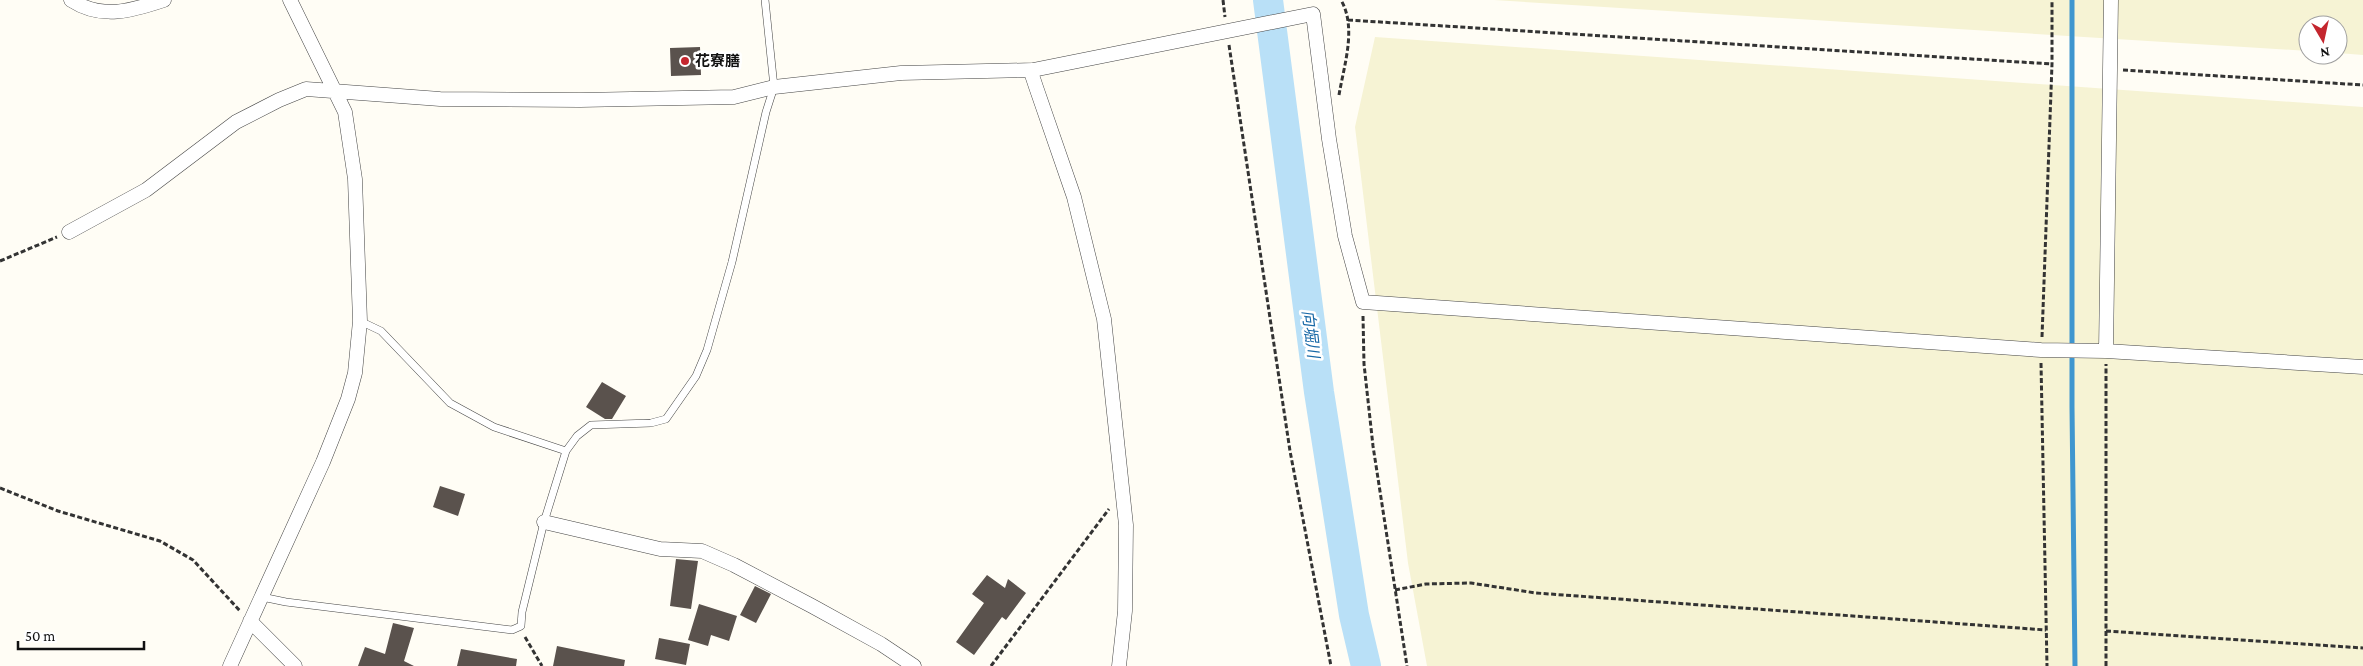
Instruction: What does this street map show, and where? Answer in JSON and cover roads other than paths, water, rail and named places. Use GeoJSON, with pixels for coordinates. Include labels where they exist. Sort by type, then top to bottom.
{"type":"FeatureCollection","features":[{"type":"Feature","properties":{"kind":"street"},"geometry":{"type":"LineString","coordinates":[[71,0],[84,8],[104,13],[124,11],[164,0]]}},
{"type":"Feature","properties":{"kind":"street"},"geometry":{"type":"LineString","coordinates":[[230,666],[323,462],[348,399],[355,373],[360,321],[355,179],[344,112],[290,0]]}},
{"type":"Feature","properties":{"kind":"street"},"geometry":{"type":"LineString","coordinates":[[2102,351],[2110,69],[2110,0]]}},
{"type":"Feature","properties":{"kind":"street"},"geometry":{"type":"LineString","coordinates":[[69,232],[146,190],[236,122],[279,100],[306,89],[440,98],[580,100],[734,97],[774,87],[901,73],[1033,70],[1313,14],[1329,138],[1345,236],[1363,302],[2048,349],[2363,367]]}},
{"type":"Feature","properties":{"kind":"street"},"geometry":{"type":"LineString","coordinates":[[1033,70],[1032,75],[1074,197],[1104,320],[1126,525],[1125,611],[1119,666]]}},
{"type":"Feature","properties":{"kind":"street"},"geometry":{"type":"LineString","coordinates":[[544,522],[660,549],[702,551],[734,565],[881,644],[914,666]]}},
{"type":"Feature","properties":{"kind":"street"},"geometry":{"type":"LineString","coordinates":[[250,621],[295,666]]}},
{"type":"Feature","properties":{"kind":"lane"},"geometry":{"type":"LineString","coordinates":[[262,597],[286,602],[512,630],[521,626],[522,612],[544,522],[566,451],[577,436],[591,425],[651,423],[666,418],[696,376],[707,350],[732,262],[766,112],[774,87],[765,0]]}},
{"type":"Feature","properties":{"kind":"lane"},"geometry":{"type":"LineString","coordinates":[[360,321],[381,331],[450,403],[494,427],[566,451]]}},
{"type":"Feature","properties":{"kind":"waterway","name":"向堀川"},"geometry":{"type":"LineString","coordinates":[[1268,0],[1319,392],[1354,615],[1366,666]]}},
{"type":"Feature","properties":{"kind":"waterway"},"geometry":{"type":"LineString","coordinates":[[2072,0],[2072,407],[2075,666]]}},
{"type":"Feature","properties":{"kind":"place","name":"花寮膳"},"geometry":{"type":"Point","coordinates":[685,61]}}]}
